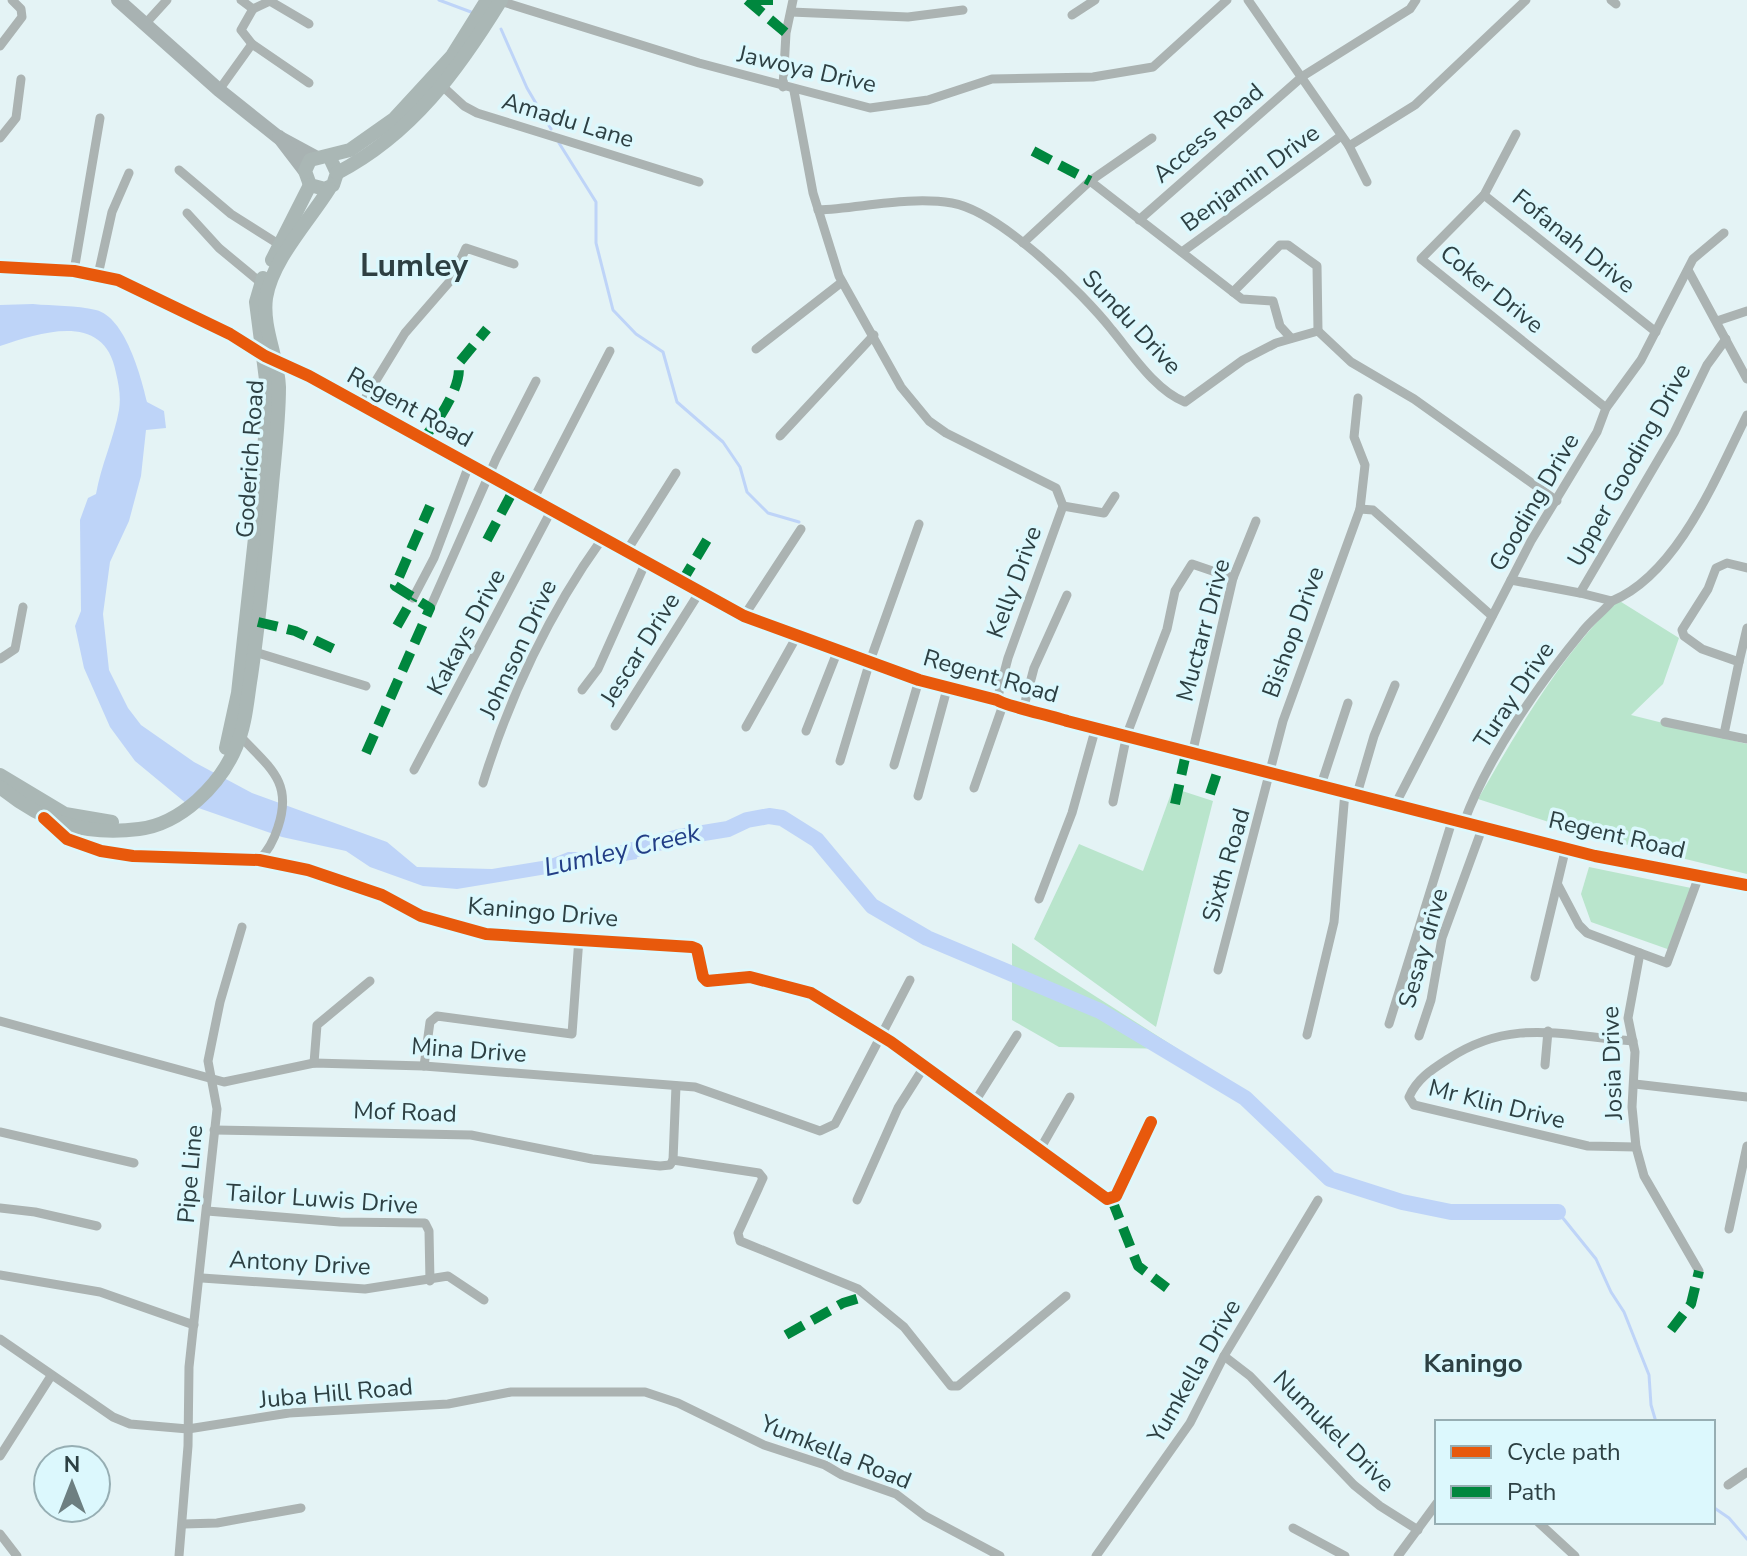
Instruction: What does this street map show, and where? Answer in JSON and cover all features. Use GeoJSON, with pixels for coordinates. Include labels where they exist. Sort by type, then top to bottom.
{"type":"FeatureCollection","features":[{"type":"Feature","properties":{"kind":"main road"},"geometry":{"type":"LineString","coordinates":[[118,0],[219,90],[278,137],[322,158],[337,173],[386,143],[439,83],[501,0]]}},
{"type":"Feature","properties":{"kind":"main road"},"geometry":{"type":"LineString","coordinates":[[322,158],[376,135],[439,83],[487,0]]}},
{"type":"Feature","properties":{"kind":"main road"},"geometry":{"type":"LineString","coordinates":[[278,137],[307,178],[329,189]]}},
{"type":"Feature","properties":{"kind":"main road","name":"Goderich Road"},"geometry":{"type":"LineString","coordinates":[[235,743],[271,359],[257,321],[256,302],[260,282],[280,245],[307,178],[322,158]]}},
{"type":"Feature","properties":{"kind":"main road","name":"Goderich Road"},"geometry":{"type":"LineString","coordinates":[[235,743],[255,652],[275,459],[266,317],[269,287],[337,173]]}},
{"type":"Feature","properties":{"kind":"main road"},"geometry":{"type":"LineString","coordinates":[[2,785],[81,830],[148,828],[169,817],[210,786],[235,743]]}},
{"type":"Feature","properties":{"kind":"street"},"geometry":{"type":"LineString","coordinates":[[0,46],[22,17],[21,9],[12,0]]}},
{"type":"Feature","properties":{"kind":"street"},"geometry":{"type":"LineString","coordinates":[[146,23],[167,0]]}},
{"type":"Feature","properties":{"kind":"street"},"geometry":{"type":"LineString","coordinates":[[241,0],[253,9]]}},
{"type":"Feature","properties":{"kind":"street","name":"Jawoya Drive"},"geometry":{"type":"LineString","coordinates":[[501,0],[783,87],[857,106],[891,107],[928,100],[992,79],[1093,77],[1136,72],[1160,64],[1227,0]]}},
{"type":"Feature","properties":{"kind":"street"},"geometry":{"type":"LineString","coordinates":[[783,87],[793,0]]}},
{"type":"Feature","properties":{"kind":"street"},"geometry":{"type":"LineString","coordinates":[[1072,15],[1095,0]]}},
{"type":"Feature","properties":{"kind":"street"},"geometry":{"type":"LineString","coordinates":[[1248,0],[1349,146],[1367,182]]}},
{"type":"Feature","properties":{"kind":"street","name":"Access Road"},"geometry":{"type":"LineString","coordinates":[[1139,220],[1303,76],[1410,9],[1416,0]]}},
{"type":"Feature","properties":{"kind":"street"},"geometry":{"type":"LineString","coordinates":[[1349,146],[1415,105],[1526,0]]}},
{"type":"Feature","properties":{"kind":"street"},"geometry":{"type":"LineString","coordinates":[[309,24],[270,1],[253,9],[241,30],[252,44],[309,83]]}},
{"type":"Feature","properties":{"kind":"street"},"geometry":{"type":"LineString","coordinates":[[791,12],[908,17],[963,10]]}},
{"type":"Feature","properties":{"kind":"street"},"geometry":{"type":"LineString","coordinates":[[219,90],[252,44]]}},
{"type":"Feature","properties":{"kind":"street"},"geometry":{"type":"LineString","coordinates":[[0,138],[16,118],[21,79]]}},
{"type":"Feature","properties":{"kind":"street","name":"Amadu Lane"},"geometry":{"type":"LineString","coordinates":[[439,83],[464,106],[477,113],[699,182]]}},
{"type":"Feature","properties":{"kind":"street"},"geometry":{"type":"LineString","coordinates":[[780,436],[874,335],[842,282],[818,210],[794,91]]}},
{"type":"Feature","properties":{"kind":"street"},"geometry":{"type":"LineString","coordinates":[[74,271],[100,118]]}},
{"type":"Feature","properties":{"kind":"street","name":"Fofanah Drive"},"geometry":{"type":"LineString","coordinates":[[1516,134],[1484,195],[1656,332]]}},
{"type":"Feature","properties":{"kind":"street","name":"Benjamin Drive"},"geometry":{"type":"LineString","coordinates":[[1182,252],[1341,136]]}},
{"type":"Feature","properties":{"kind":"street"},"geometry":{"type":"LineString","coordinates":[[1023,243],[1090,181],[1152,138]]}},
{"type":"Feature","properties":{"kind":"street"},"geometry":{"type":"LineString","coordinates":[[179,170],[231,214],[280,245]]}},
{"type":"Feature","properties":{"kind":"street"},"geometry":{"type":"LineString","coordinates":[[98,275],[112,212],[129,173]]}},
{"type":"Feature","properties":{"kind":"street"},"geometry":{"type":"LineString","coordinates":[[1090,181],[1246,301],[1273,301],[1280,326],[1291,338]]}},
{"type":"Feature","properties":{"kind":"street","name":"Coker Drive"},"geometry":{"type":"LineString","coordinates":[[1484,195],[1421,259],[1606,408]]}},
{"type":"Feature","properties":{"kind":"street","name":"Sundu Drive"},"geometry":{"type":"LineString","coordinates":[[818,210],[952,203],[977,212],[1023,243],[1090,303],[1127,350],[1163,386],[1185,402],[1243,360],[1291,338],[1318,331]]}},
{"type":"Feature","properties":{"kind":"street"},"geometry":{"type":"LineString","coordinates":[[187,213],[219,248],[260,282]]}},
{"type":"Feature","properties":{"kind":"street","name":"Gooding Drive"},"geometry":{"type":"LineString","coordinates":[[1396,803],[1511,580],[1597,432],[1606,408],[1621,391],[1656,332],[1693,259],[1724,233]]}},
{"type":"Feature","properties":{"kind":"street"},"geometry":{"type":"LineString","coordinates":[[1233,292],[1280,245],[1288,245],[1317,266],[1318,331],[1351,362],[1414,399],[1557,501]]}},
{"type":"Feature","properties":{"kind":"street"},"geometry":{"type":"LineString","coordinates":[[361,405],[405,333],[451,280],[466,248],[514,264]]}},
{"type":"Feature","properties":{"kind":"street","name":"Regent Road"},"geometry":{"type":"LineString","coordinates":[[0,267],[74,271],[126,283],[230,334],[744,616],[919,680],[1464,822],[1747,885]]}},
{"type":"Feature","properties":{"kind":"street"},"geometry":{"type":"LineString","coordinates":[[1688,270],[1747,379]]}},
{"type":"Feature","properties":{"kind":"street"},"geometry":{"type":"LineString","coordinates":[[756,349],[842,282]]}},
{"type":"Feature","properties":{"kind":"street"},"geometry":{"type":"LineString","coordinates":[[1717,321],[1747,311]]}},
{"type":"Feature","properties":{"kind":"street","name":"Kelly Drive"},"geometry":{"type":"LineString","coordinates":[[874,335],[901,387],[929,421],[1056,488],[1063,506],[1008,658],[1000,702],[974,788]]}},
{"type":"Feature","properties":{"kind":"street","name":"Upper Gooding Drive"},"geometry":{"type":"LineString","coordinates":[[1511,580],[1580,593],[1674,433],[1707,365],[1726,339]]}},
{"type":"Feature","properties":{"kind":"street"},"geometry":{"type":"LineString","coordinates":[[533,500],[610,351]]}},
{"type":"Feature","properties":{"kind":"street"},"geometry":{"type":"LineString","coordinates":[[430,608],[536,381]]}},
{"type":"Feature","properties":{"kind":"street","name":"Bishop Drive"},"geometry":{"type":"LineString","coordinates":[[1272,772],[1283,721],[1360,509],[1365,465],[1354,437],[1358,398]]}},
{"type":"Feature","properties":{"kind":"street","name":"Turay Drive"},"geometry":{"type":"LineString","coordinates":[[1464,822],[1485,774],[1583,630],[1612,601],[1647,580],[1678,543],[1747,415]]}},
{"type":"Feature","properties":{"kind":"street"},"geometry":{"type":"LineString","coordinates":[[413,598],[434,558],[469,465]]}},
{"type":"Feature","properties":{"kind":"street"},"geometry":{"type":"LineString","coordinates":[[626,552],[676,473]]}},
{"type":"Feature","properties":{"kind":"street"},"geometry":{"type":"LineString","coordinates":[[1063,506],[1104,513],[1115,496]]}},
{"type":"Feature","properties":{"kind":"street"},"geometry":{"type":"LineString","coordinates":[[1360,509],[1373,510],[1492,616]]}},
{"type":"Feature","properties":{"kind":"street","name":"Kakays Drive"},"geometry":{"type":"LineString","coordinates":[[414,770],[551,511]]}},
{"type":"Feature","properties":{"kind":"street","name":"Muctarr Drive"},"geometry":{"type":"LineString","coordinates":[[1193,750],[1233,578],[1256,521]]}},
{"type":"Feature","properties":{"kind":"street"},"geometry":{"type":"LineString","coordinates":[[840,761],[870,661],[919,524]]}},
{"type":"Feature","properties":{"kind":"street"},"geometry":{"type":"LineString","coordinates":[[744,616],[801,529]]}},
{"type":"Feature","properties":{"kind":"street","name":"Johnson Drive"},"geometry":{"type":"LineString","coordinates":[[483,783],[522,681],[564,593],[602,539]]}},
{"type":"Feature","properties":{"kind":"street"},"geometry":{"type":"LineString","coordinates":[[1739,662],[1702,649],[1684,636],[1682,630],[1708,589],[1716,568],[1727,563],[1747,568]]}},
{"type":"Feature","properties":{"kind":"street"},"geometry":{"type":"LineString","coordinates":[[582,690],[598,669],[645,564]]}},
{"type":"Feature","properties":{"kind":"street","name":"Muctarr Drive"},"geometry":{"type":"LineString","coordinates":[[1113,802],[1127,734],[1167,629],[1175,591],[1192,564],[1233,578]]}},
{"type":"Feature","properties":{"kind":"street","name":"Jescar Drive"},"geometry":{"type":"LineString","coordinates":[[615,726],[699,593]]}},
{"type":"Feature","properties":{"kind":"street"},"geometry":{"type":"LineString","coordinates":[[1580,593],[1612,601]]}},
{"type":"Feature","properties":{"kind":"street"},"geometry":{"type":"LineString","coordinates":[[1024,706],[1034,668],[1067,595]]}},
{"type":"Feature","properties":{"kind":"street"},"geometry":{"type":"LineString","coordinates":[[0,659],[15,649],[23,607]]}},
{"type":"Feature","properties":{"kind":"street"},"geometry":{"type":"LineString","coordinates":[[1724,734],[1747,633]]}},
{"type":"Feature","properties":{"kind":"street"},"geometry":{"type":"LineString","coordinates":[[746,727],[797,636]]}},
{"type":"Feature","properties":{"kind":"street"},"geometry":{"type":"LineString","coordinates":[[806,731],[838,650]]}},
{"type":"Feature","properties":{"kind":"street"},"geometry":{"type":"LineString","coordinates":[[255,652],[366,686]]}},
{"type":"Feature","properties":{"kind":"street"},"geometry":{"type":"LineString","coordinates":[[894,765],[919,680]]}},
{"type":"Feature","properties":{"kind":"street"},"geometry":{"type":"LineString","coordinates":[[1357,794],[1374,736],[1395,685]]}},
{"type":"Feature","properties":{"kind":"street"},"geometry":{"type":"LineString","coordinates":[[918,796],[947,689]]}},
{"type":"Feature","properties":{"kind":"street"},"geometry":{"type":"LineString","coordinates":[[1321,785],[1348,703]]}},
{"type":"Feature","properties":{"kind":"street"},"geometry":{"type":"LineString","coordinates":[[1665,722],[1747,739]]}},
{"type":"Feature","properties":{"kind":"street"},"geometry":{"type":"LineString","coordinates":[[1039,899],[1072,813],[1096,727]]}},
{"type":"Feature","properties":{"kind":"street"},"geometry":{"type":"LineString","coordinates":[[235,743],[280,784],[285,805],[274,838],[259,860]]}},
{"type":"Feature","properties":{"kind":"street","name":"Sixth Road"},"geometry":{"type":"LineString","coordinates":[[1218,970],[1272,772]]}},
{"type":"Feature","properties":{"kind":"street"},"geometry":{"type":"LineString","coordinates":[[1307,1035],[1334,922],[1345,792]]}},
{"type":"Feature","properties":{"kind":"street","name":"Kaningo Drive"},"geometry":{"type":"LineString","coordinates":[[46,812],[67,839],[101,851],[133,856],[259,860],[308,870],[394,899],[421,916],[446,925],[486,934],[692,947],[697,949],[703,977],[707,981],[750,977],[811,993],[879,1035]]}},
{"type":"Feature","properties":{"kind":"street"},"geometry":{"type":"LineString","coordinates":[[1389,1024],[1453,818]]}},
{"type":"Feature","properties":{"kind":"street","name":"Sesay drive"},"geometry":{"type":"LineString","coordinates":[[1419,1036],[1431,1000],[1442,938],[1483,826]]}},
{"type":"Feature","properties":{"kind":"street"},"geometry":{"type":"LineString","coordinates":[[1535,977],[1566,847]]}},
{"type":"Feature","properties":{"kind":"street"},"geometry":{"type":"LineString","coordinates":[[1558,885],[1579,925],[1587,933],[1667,963],[1699,876]]}},
{"type":"Feature","properties":{"kind":"street","name":"Pipe Line"},"geometry":{"type":"LineString","coordinates":[[179,1556],[184,1524],[194,1325],[202,1278],[217,1109],[208,1061],[242,927]]}},
{"type":"Feature","properties":{"kind":"street"},"geometry":{"type":"LineString","coordinates":[[424,1066],[430,1022],[437,1016],[568,1036],[572,1034],[579,938]]}},
{"type":"Feature","properties":{"kind":"street","name":"Josia Drive"},"geometry":{"type":"LineString","coordinates":[[1640,953],[1629,1004],[1635,1084],[1632,1117],[1636,1147],[1644,1176],[1699,1271]]}},
{"type":"Feature","properties":{"kind":"street"},"geometry":{"type":"LineString","coordinates":[[910,980],[879,1035],[1112,1200],[1151,1122]]}},
{"type":"Feature","properties":{"kind":"street"},"geometry":{"type":"LineString","coordinates":[[314,1063],[317,1025],[370,981]]}},
{"type":"Feature","properties":{"kind":"street","name":"Mina Drive"},"geometry":{"type":"LineString","coordinates":[[0,1021],[212,1080],[234,1080],[314,1063],[424,1066],[676,1086],[715,1091],[808,1127],[829,1130],[846,1106],[879,1035]]}},
{"type":"Feature","properties":{"kind":"street"},"geometry":{"type":"LineString","coordinates":[[1545,1065],[1548,1031]]}},
{"type":"Feature","properties":{"kind":"street","name":"Mr Klin Drive"},"geometry":{"type":"LineString","coordinates":[[1633,1041],[1548,1031],[1495,1035],[1469,1046],[1415,1083],[1410,1103],[1576,1144],[1636,1147]]}},
{"type":"Feature","properties":{"kind":"street"},"geometry":{"type":"LineString","coordinates":[[974,1103],[1017,1035]]}},
{"type":"Feature","properties":{"kind":"street"},"geometry":{"type":"LineString","coordinates":[[857,1200],[898,1108],[924,1067]]}},
{"type":"Feature","properties":{"kind":"street"},"geometry":{"type":"LineString","coordinates":[[1635,1084],[1747,1097]]}},
{"type":"Feature","properties":{"kind":"street"},"geometry":{"type":"LineString","coordinates":[[673,1160],[676,1086]]}},
{"type":"Feature","properties":{"kind":"street"},"geometry":{"type":"LineString","coordinates":[[1039,1151],[1070,1097]]}},
{"type":"Feature","properties":{"kind":"street","name":"Mof Road"},"geometry":{"type":"LineString","coordinates":[[214,1130],[471,1135],[592,1159],[660,1166],[670,1165],[673,1160],[759,1173],[762,1183],[738,1233],[740,1241],[858,1289],[904,1327],[954,1387],[1066,1296]]}},
{"type":"Feature","properties":{"kind":"street"},"geometry":{"type":"LineString","coordinates":[[0,1132],[134,1163]]}},
{"type":"Feature","properties":{"kind":"street"},"geometry":{"type":"LineString","coordinates":[[1729,1229],[1747,1146]]}},
{"type":"Feature","properties":{"kind":"street","name":"Yumkella Drive"},"geometry":{"type":"LineString","coordinates":[[1096,1556],[1190,1423],[1224,1356],[1318,1200]]}},
{"type":"Feature","properties":{"kind":"street"},"geometry":{"type":"LineString","coordinates":[[0,1208],[97,1226]]}},
{"type":"Feature","properties":{"kind":"street","name":"Tailor Luwis Drive"},"geometry":{"type":"LineString","coordinates":[[207,1211],[340,1222],[425,1223],[429,1231],[430,1281]]}},
{"type":"Feature","properties":{"kind":"street"},"geometry":{"type":"LineString","coordinates":[[0,1275],[100,1292],[194,1325]]}},
{"type":"Feature","properties":{"kind":"street","name":"Antony Drive"},"geometry":{"type":"LineString","coordinates":[[202,1278],[365,1289],[448,1276],[484,1300]]}},
{"type":"Feature","properties":{"kind":"street","name":"Juba Hill Road"},"geometry":{"type":"LineString","coordinates":[[0,1339],[86,1401],[130,1424],[188,1429],[289,1413],[448,1404],[542,1389],[645,1392],[696,1411]]}},
{"type":"Feature","properties":{"kind":"street","name":"Numukel Drive"},"geometry":{"type":"LineString","coordinates":[[1224,1356],[1250,1376],[1354,1485],[1418,1530]]}},
{"type":"Feature","properties":{"kind":"street"},"geometry":{"type":"LineString","coordinates":[[0,1456],[51,1376]]}},
{"type":"Feature","properties":{"kind":"street","name":"Yumkella Road"},"geometry":{"type":"LineString","coordinates":[[696,1411],[764,1445],[825,1465],[842,1475],[896,1494],[925,1516],[1000,1556]]}},
{"type":"Feature","properties":{"kind":"street"},"geometry":{"type":"LineString","coordinates":[[1728,1485],[1747,1472]]}},
{"type":"Feature","properties":{"kind":"street"},"geometry":{"type":"LineString","coordinates":[[1398,1556],[1435,1506]]}},
{"type":"Feature","properties":{"kind":"street"},"geometry":{"type":"LineString","coordinates":[[184,1524],[217,1523],[301,1508]]}},
{"type":"Feature","properties":{"kind":"street"},"geometry":{"type":"LineString","coordinates":[[1540,1524],[1575,1556]]}},
{"type":"Feature","properties":{"kind":"street"},"geometry":{"type":"LineString","coordinates":[[1293,1528],[1345,1556]]}},
{"type":"Feature","properties":{"kind":"street"},"geometry":{"type":"LineString","coordinates":[[0,1534],[17,1556]]}},
{"type":"Feature","properties":{"kind":"green space"},"geometry":{"type":"Polygon","coordinates":[[[1618,600],[1679,638],[1663,684],[1631,715],[1747,744],[1747,874],[1595,837],[1478,799],[1559,670],[1618,600]]]}},
{"type":"Feature","properties":{"kind":"green space"},"geometry":{"type":"Polygon","coordinates":[[[1173,788],[1213,801],[1156,1027],[1034,939],[1079,844],[1143,871],[1173,788]]]}},
{"type":"Feature","properties":{"kind":"green space"},"geometry":{"type":"Polygon","coordinates":[[[1589,867],[1696,889],[1673,951],[1591,922],[1581,894],[1589,867]]]}},
{"type":"Feature","properties":{"kind":"green space"},"geometry":{"type":"Polygon","coordinates":[[[1012,943],[1178,1049],[1059,1047],[1012,1020],[1012,943]]]}},
{"type":"Feature","properties":{"kind":"water"},"geometry":{"type":"Polygon","coordinates":[[[0,305],[88,308],[106,315],[130,349],[147,402],[164,411],[166,428],[146,430],[141,476],[129,521],[110,562],[103,614],[109,670],[128,708],[141,725],[194,762],[252,793],[387,842],[417,867],[492,869],[548,860],[568,852],[602,852],[635,846],[637,859],[457,889],[423,886],[370,867],[346,851],[282,837],[187,804],[135,761],[110,727],[84,668],[75,626],[81,611],[80,520],[88,498],[96,494],[117,420],[120,401],[117,378],[110,353],[99,341],[86,334],[52,332],[0,346],[0,305]]]}},
{"type":"Feature","properties":{"kind":"waterway"},"geometry":{"type":"LineString","coordinates":[[439,0],[471,12]]}},
{"type":"Feature","properties":{"kind":"waterway"},"geometry":{"type":"LineString","coordinates":[[501,29],[527,88],[551,129]]}},
{"type":"Feature","properties":{"kind":"waterway"},"geometry":{"type":"LineString","coordinates":[[559,143],[596,202],[596,243],[613,310],[636,334],[663,352],[677,402],[723,442],[740,467],[747,492],[768,513],[799,522]]}},
{"type":"Feature","properties":{"kind":"waterway","name":"Lumley Creek"},"geometry":{"type":"LineString","coordinates":[[616,855],[679,837],[728,829],[747,820],[769,816],[782,818],[817,840],[872,906],[927,938],[1100,1011],[1245,1098],[1330,1179],[1402,1202],[1451,1212],[1558,1212]]}},
{"type":"Feature","properties":{"kind":"waterway"},"geometry":{"type":"LineString","coordinates":[[1558,1212],[1596,1259],[1624,1312],[1649,1375],[1655,1420]]}},
{"type":"Feature","properties":{"kind":"waterway"},"geometry":{"type":"LineString","coordinates":[[1715,1508],[1729,1518],[1747,1539]]}},
{"type":"Feature","properties":{"kind":"marked path"},"geometry":{"type":"LineString","coordinates":[[747,0],[786,33]]}},
{"type":"Feature","properties":{"kind":"marked path"},"geometry":{"type":"LineString","coordinates":[[753,0],[777,0]]}},
{"type":"Feature","properties":{"kind":"marked path"},"geometry":{"type":"LineString","coordinates":[[1033,151],[1090,181]]}},
{"type":"Feature","properties":{"kind":"marked path"},"geometry":{"type":"LineString","coordinates":[[422,440],[442,414],[453,392],[458,364],[487,329]]}},
{"type":"Feature","properties":{"kind":"marked path"},"geometry":{"type":"LineString","coordinates":[[487,540],[514,489]]}},
{"type":"Feature","properties":{"kind":"marked path"},"geometry":{"type":"LineString","coordinates":[[366,753],[430,608],[395,586],[430,506]]}},
{"type":"Feature","properties":{"kind":"marked path"},"geometry":{"type":"LineString","coordinates":[[681,583],[710,535]]}},
{"type":"Feature","properties":{"kind":"marked path"},"geometry":{"type":"LineString","coordinates":[[397,626],[413,598]]}},
{"type":"Feature","properties":{"kind":"marked path"},"geometry":{"type":"LineString","coordinates":[[258,622],[295,631],[342,653]]}},
{"type":"Feature","properties":{"kind":"marked path"},"geometry":{"type":"LineString","coordinates":[[1175,804],[1187,749]]}},
{"type":"Feature","properties":{"kind":"marked path"},"geometry":{"type":"LineString","coordinates":[[1210,794],[1222,758]]}},
{"type":"Feature","properties":{"kind":"marked path"},"geometry":{"type":"LineString","coordinates":[[1112,1200],[1138,1266],[1167,1288]]}},
{"type":"Feature","properties":{"kind":"marked path"},"geometry":{"type":"LineString","coordinates":[[1671,1330],[1691,1304],[1699,1271]]}},
{"type":"Feature","properties":{"kind":"marked path"},"geometry":{"type":"LineString","coordinates":[[786,1335],[843,1303],[866,1296]]}},
{"type":"Feature","properties":{"kind":"cycle path"},"geometry":{"type":"LineString","coordinates":[[0,267],[74,271],[118,280],[309,376],[744,616],[919,680],[1595,856],[1747,885]]}},
{"type":"Feature","properties":{"kind":"cycle path"},"geometry":{"type":"LineString","coordinates":[[44,818],[67,839],[101,851],[133,856],[259,860],[308,870],[382,895],[421,916],[486,934],[692,947],[697,949],[703,977],[707,981],[750,977],[811,993],[891,1042],[1107,1199],[1116,1196],[1151,1122]]}},
{"type":"Feature","properties":{"kind":"district","name":"Lumley"},"geometry":{"type":"Point","coordinates":[414,265]}},
{"type":"Feature","properties":{"kind":"district","name":"Kaningo"},"geometry":{"type":"Point","coordinates":[1473,1363]}}]}
